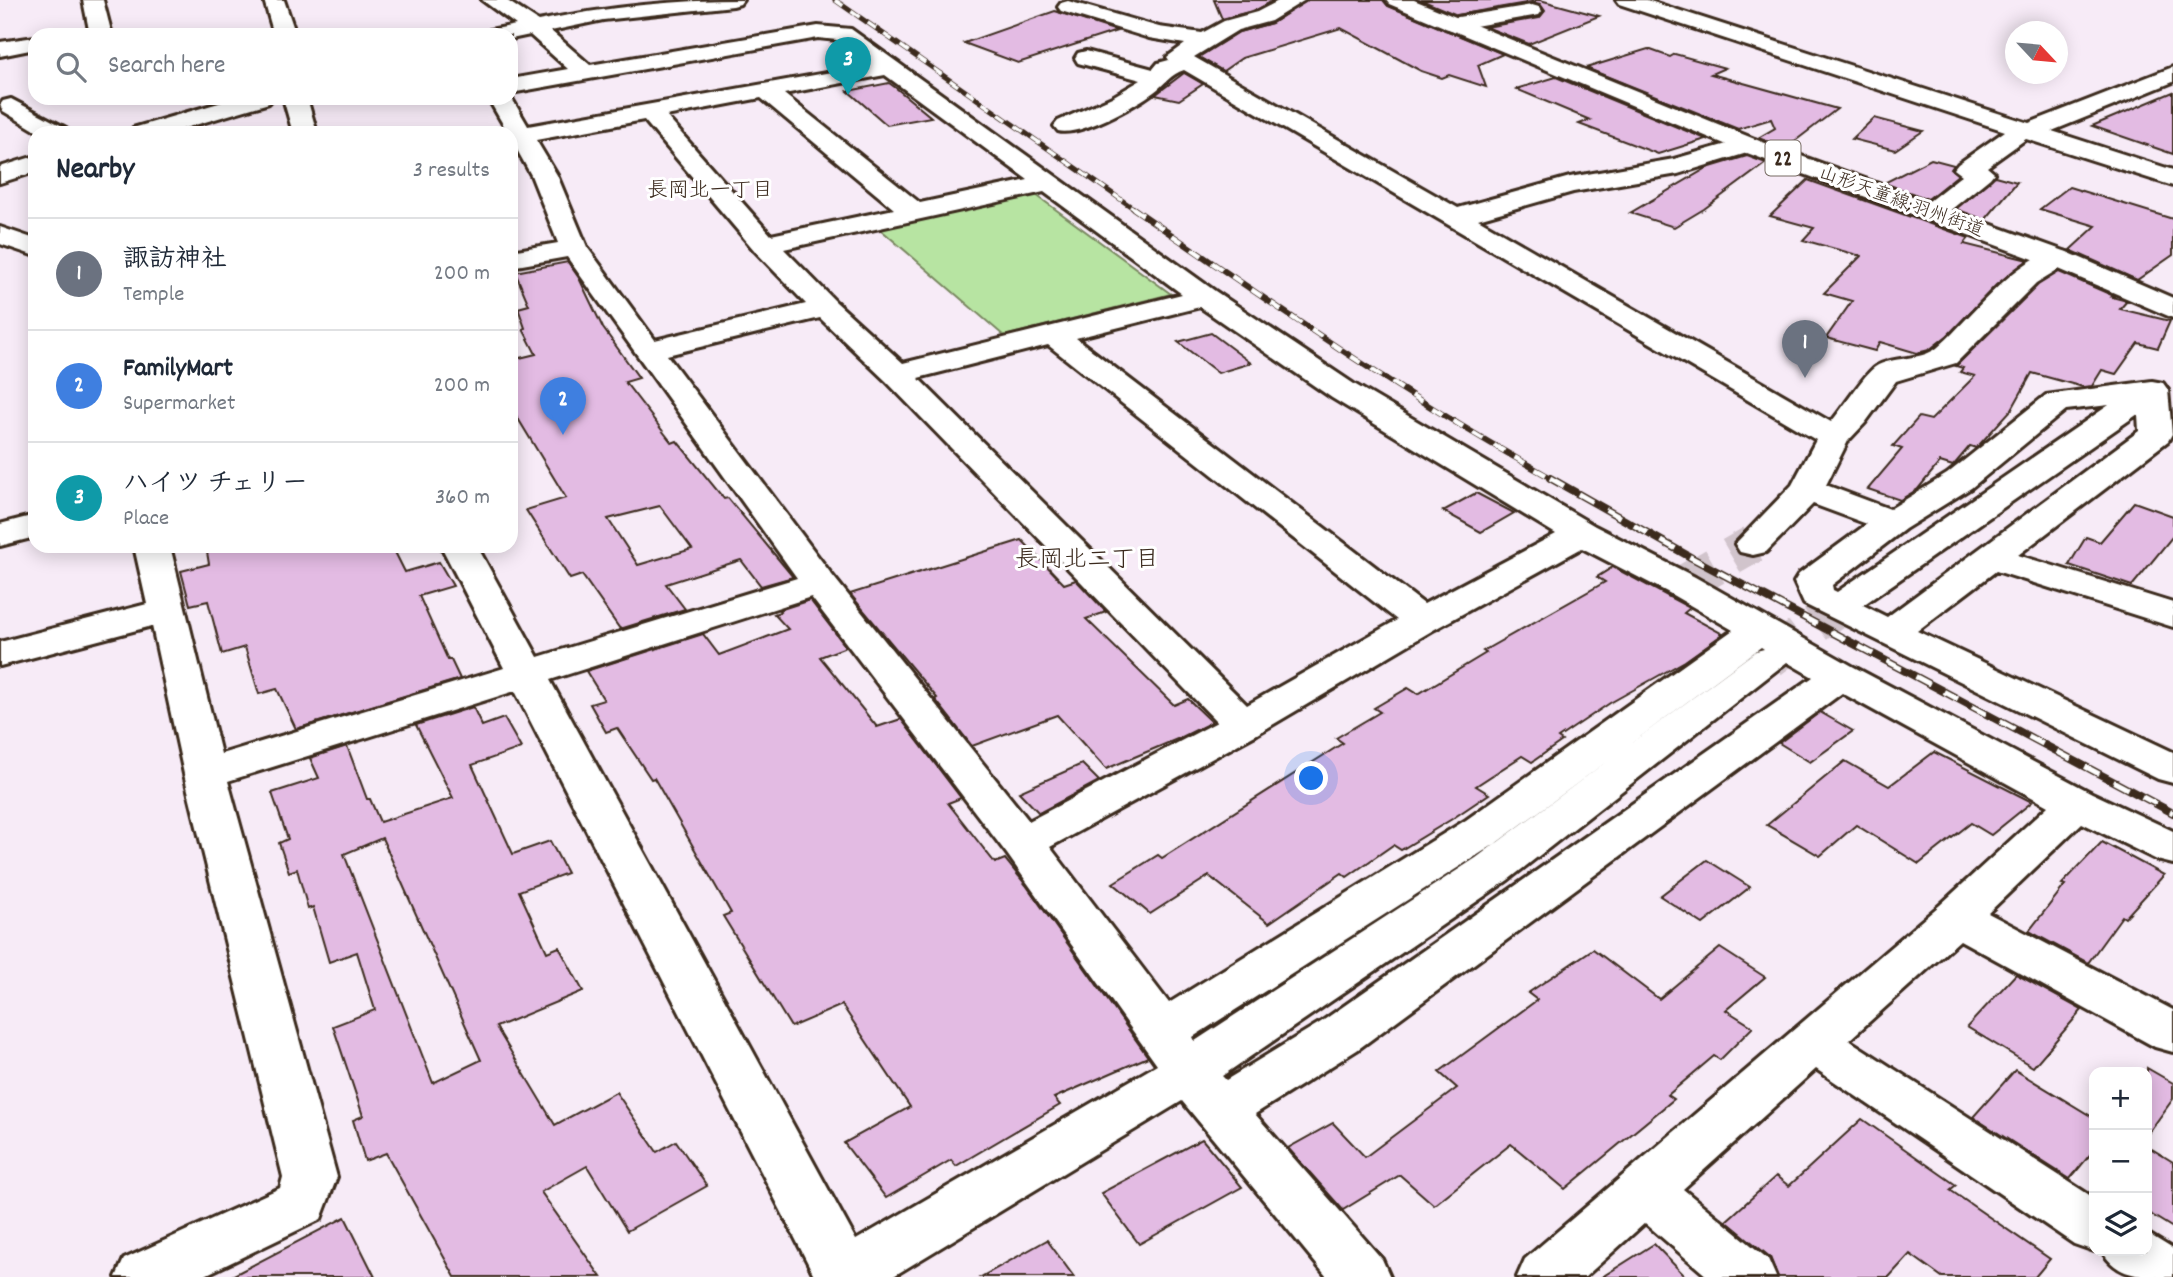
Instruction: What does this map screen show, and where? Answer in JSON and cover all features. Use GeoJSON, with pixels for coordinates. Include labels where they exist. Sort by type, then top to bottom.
{"type":"FeatureCollection","features":[{"type":"Feature","properties":{"kind":"street"},"geometry":{"type":"LineString","coordinates":[[93,0],[95,28]]}},
{"type":"Feature","properties":{"kind":"street"},"geometry":{"type":"LineString","coordinates":[[274,0],[283,28]]}},
{"type":"Feature","properties":{"kind":"street"},"geometry":{"type":"LineString","coordinates":[[492,0],[534,27],[585,73]]}},
{"type":"Feature","properties":{"kind":"street"},"geometry":{"type":"LineString","coordinates":[[518,31],[603,13],[733,0]]}},
{"type":"Feature","properties":{"kind":"street"},"geometry":{"type":"LineString","coordinates":[[1296,0],[1264,17],[1231,25],[1178,57],[1834,437]]}},
{"type":"Feature","properties":{"kind":"street"},"geometry":{"type":"LineString","coordinates":[[1626,0],[2173,178]]}},
{"type":"Feature","properties":{"kind":"street","name":"山形天童線;羽州街道"},"geometry":{"type":"LineString","coordinates":[[1407,1],[1452,24],[1748,145],[2057,258],[2173,309]]}},
{"type":"Feature","properties":{"kind":"street"},"geometry":{"type":"LineString","coordinates":[[1068,7],[1157,33],[1203,40]]}},
{"type":"Feature","properties":{"kind":"street"},"geometry":{"type":"LineString","coordinates":[[1452,24],[1532,11]]}},
{"type":"Feature","properties":{"kind":"street"},"geometry":{"type":"LineString","coordinates":[[518,85],[818,32],[843,34],[1205,297],[1343,391],[1582,534],[1682,585],[1765,644],[1840,676],[2077,803],[2173,849]]}},
{"type":"Feature","properties":{"kind":"street"},"geometry":{"type":"LineString","coordinates":[[0,49],[28,44]]}},
{"type":"Feature","properties":{"kind":"street"},"geometry":{"type":"LineString","coordinates":[[1086,58],[1159,78]]}},
{"type":"Feature","properties":{"kind":"street"},"geometry":{"type":"LineString","coordinates":[[1066,126],[1090,116],[1159,78],[1167,68],[1186,62]]}},
{"type":"Feature","properties":{"kind":"street"},"geometry":{"type":"LineString","coordinates":[[521,135],[889,68]]}},
{"type":"Feature","properties":{"kind":"street"},"geometry":{"type":"LineString","coordinates":[[1933,211],[1981,173],[1967,169],[2025,131],[2173,74]]}},
{"type":"Feature","properties":{"kind":"street"},"geometry":{"type":"LineString","coordinates":[[766,91],[914,212]]}},
{"type":"Feature","properties":{"kind":"street"},"geometry":{"type":"LineString","coordinates":[[6,108],[28,102]]}},
{"type":"Feature","properties":{"kind":"street"},"geometry":{"type":"LineString","coordinates":[[166,126],[237,105]]}},
{"type":"Feature","properties":{"kind":"street"},"geometry":{"type":"LineString","coordinates":[[297,105],[303,126]]}},
{"type":"Feature","properties":{"kind":"street"},"geometry":{"type":"LineString","coordinates":[[504,105],[516,126]]}},
{"type":"Feature","properties":{"kind":"street"},"geometry":{"type":"LineString","coordinates":[[6,108],[43,126]]}},
{"type":"Feature","properties":{"kind":"street"},"geometry":{"type":"LineString","coordinates":[[650,112],[765,245],[826,309],[897,374],[1243,725]]}},
{"type":"Feature","properties":{"kind":"street"},"geometry":{"type":"LineString","coordinates":[[518,130],[544,175],[574,248],[819,583],[1023,844],[1190,1071],[1362,1277]]}},
{"type":"Feature","properties":{"kind":"street"},"geometry":{"type":"LineString","coordinates":[[1457,217],[1570,185],[1678,166],[1748,145]]}},
{"type":"Feature","properties":{"kind":"street"},"geometry":{"type":"LineString","coordinates":[[0,175],[28,166]]}},
{"type":"Feature","properties":{"kind":"street"},"geometry":{"type":"LineString","coordinates":[[765,245],[1050,183]]}},
{"type":"Feature","properties":{"kind":"street"},"geometry":{"type":"LineString","coordinates":[[0,235],[28,248]]}},
{"type":"Feature","properties":{"kind":"street"},"geometry":{"type":"LineString","coordinates":[[518,258],[574,248]]}},
{"type":"Feature","properties":{"kind":"street"},"geometry":{"type":"LineString","coordinates":[[0,264],[28,254]]}},
{"type":"Feature","properties":{"kind":"street"},"geometry":{"type":"LineString","coordinates":[[1754,544],[1807,490],[1834,437],[1854,416],[1885,374],[1945,357],[2026,277],[2057,258]]}},
{"type":"Feature","properties":{"kind":"street"},"geometry":{"type":"LineString","coordinates":[[897,374],[1205,297]]}},
{"type":"Feature","properties":{"kind":"street"},"geometry":{"type":"LineString","coordinates":[[649,351],[826,309]]}},
{"type":"Feature","properties":{"kind":"street"},"geometry":{"type":"LineString","coordinates":[[1053,335],[1422,621]]}},
{"type":"Feature","properties":{"kind":"street"},"geometry":{"type":"LineString","coordinates":[[2163,382],[2057,402],[1959,481],[1893,522],[1812,582],[1816,596],[2173,769]]}},
{"type":"Feature","properties":{"kind":"street"},"geometry":{"type":"LineString","coordinates":[[1890,633],[2156,433],[2163,382]]}},
{"type":"Feature","properties":{"kind":"street"},"geometry":{"type":"LineString","coordinates":[[1853,596],[2163,382]]}},
{"type":"Feature","properties":{"kind":"street"},"geometry":{"type":"LineString","coordinates":[[1807,490],[1893,522]]}},
{"type":"Feature","properties":{"kind":"street"},"geometry":{"type":"LineString","coordinates":[[0,535],[28,528]]}},
{"type":"Feature","properties":{"kind":"street"},"geometry":{"type":"LineString","coordinates":[[1023,844],[1243,725],[1422,621],[1582,534]]}},
{"type":"Feature","properties":{"kind":"street"},"geometry":{"type":"LineString","coordinates":[[144,1277],[302,1203],[310,1177],[205,774],[154,553]]}},
{"type":"Feature","properties":{"kind":"street"},"geometry":{"type":"LineString","coordinates":[[463,553],[845,1277],[1190,1071],[1492,869],[1765,644]]}},
{"type":"Feature","properties":{"kind":"street"},"geometry":{"type":"LineString","coordinates":[[1990,558],[2135,601],[2173,616]]}},
{"type":"Feature","properties":{"kind":"street"},"geometry":{"type":"LineString","coordinates":[[205,774],[819,583]]}},
{"type":"Feature","properties":{"kind":"street"},"geometry":{"type":"LineString","coordinates":[[0,654],[169,610]]}},
{"type":"Feature","properties":{"kind":"street"},"geometry":{"type":"LineString","coordinates":[[1190,1071],[1339,1036],[1840,676]]}},
{"type":"Feature","properties":{"kind":"street"},"geometry":{"type":"LineString","coordinates":[[1545,1277],[1815,1043],[1956,917],[2077,803]]}},
{"type":"Feature","properties":{"kind":"street"},"geometry":{"type":"LineString","coordinates":[[1956,917],[2173,1034]]}},
{"type":"Feature","properties":{"kind":"street"},"geometry":{"type":"LineString","coordinates":[[1815,1043],[2089,1224]]}},
{"type":"Feature","properties":{"kind":"street"},"geometry":{"type":"LineString","coordinates":[[1646,1190],[1748,1277]]}},
{"type":"Feature","properties":{"kind":"street"},"geometry":{"type":"LineString","coordinates":[[2138,1256],[2169,1277]]}},
{"type":"Feature","properties":{"kind":"green space"},"geometry":{"type":"Polygon","coordinates":[[[1036,195],[1171,294],[1004,336],[880,229],[1036,195]]]}},
{"type":"Feature","properties":{"kind":"building"},"geometry":{"type":"Polygon","coordinates":[[[1214,0],[1274,0],[1256,10],[1222,19],[1214,0]]]}},
{"type":"Feature","properties":{"kind":"building"},"geometry":{"type":"Polygon","coordinates":[[[1307,0],[1383,0],[1388,6],[1503,54],[1478,65],[1486,87],[1449,75],[1442,78],[1421,71],[1341,28],[1242,58],[1223,71],[1199,57],[1239,32],[1272,23],[1307,0]]]}},
{"type":"Feature","properties":{"kind":"building"},"geometry":{"type":"Polygon","coordinates":[[[1421,0],[1540,0],[1599,16],[1529,44],[1486,27],[1539,18],[1545,11],[1540,4],[1532,2],[1457,15],[1421,0]]]}},
{"type":"Feature","properties":{"kind":"building"},"geometry":{"type":"Polygon","coordinates":[[[1055,11],[1117,31],[1018,63],[964,43],[1055,11]]]}},
{"type":"Feature","properties":{"kind":"building"},"geometry":{"type":"Polygon","coordinates":[[[1648,49],[1670,57],[1675,54],[1725,68],[1711,74],[1837,109],[1786,148],[1758,138],[1775,128],[1771,119],[1738,129],[1586,68],[1648,49]]]}},
{"type":"Feature","properties":{"kind":"building"},"geometry":{"type":"Polygon","coordinates":[[[1184,73],[1203,84],[1179,100],[1155,95],[1184,73]]]}},
{"type":"Feature","properties":{"kind":"building"},"geometry":{"type":"Polygon","coordinates":[[[1556,77],[1706,139],[1658,154],[1579,124],[1590,120],[1516,89],[1556,77]]]}},
{"type":"Feature","properties":{"kind":"building"},"geometry":{"type":"Polygon","coordinates":[[[889,83],[931,117],[887,125],[848,91],[889,83]]]}},
{"type":"Feature","properties":{"kind":"building"},"geometry":{"type":"Polygon","coordinates":[[[2173,92],[2173,154],[2092,126],[2173,92]]]}},
{"type":"Feature","properties":{"kind":"building"},"geometry":{"type":"Polygon","coordinates":[[[1874,118],[1923,131],[1895,150],[1852,139],[1874,118]]]}},
{"type":"Feature","properties":{"kind":"building"},"geometry":{"type":"Polygon","coordinates":[[[1747,156],[1766,163],[1704,209],[1674,227],[1630,213],[1707,168],[1747,156]]]}},
{"type":"Feature","properties":{"kind":"building"},"geometry":{"type":"Polygon","coordinates":[[[1931,159],[1954,165],[1951,169],[1958,175],[1928,199],[1884,183],[1931,159]]]}},
{"type":"Feature","properties":{"kind":"building"},"geometry":{"type":"Polygon","coordinates":[[[1995,176],[2017,182],[1985,220],[1956,209],[1995,176]]]}},
{"type":"Feature","properties":{"kind":"building"},"geometry":{"type":"Polygon","coordinates":[[[1808,180],[1969,238],[1964,244],[2028,260],[1996,285],[1948,335],[1929,350],[1917,353],[1880,342],[1875,351],[1826,338],[1852,301],[1824,293],[1861,256],[1803,240],[1814,228],[1770,216],[1808,180]]]}},
{"type":"Feature","properties":{"kind":"building"},"geometry":{"type":"Polygon","coordinates":[[[2069,187],[2173,219],[2173,255],[2137,280],[2070,250],[2096,226],[2040,209],[2069,187]]]}},
{"type":"Feature","properties":{"kind":"building"},"geometry":{"type":"Polygon","coordinates":[[[568,262],[579,278],[603,328],[639,378],[625,382],[672,443],[677,441],[793,577],[761,586],[741,560],[666,584],[685,609],[620,629],[582,575],[570,579],[526,510],[566,498],[518,419],[518,358],[536,354],[523,329],[525,328],[518,308],[529,305],[518,279],[518,271],[568,262]],[[660,506],[608,519],[638,565],[692,549],[660,506]]]}},
{"type":"Feature","properties":{"kind":"building"},"geometry":{"type":"Polygon","coordinates":[[[2059,272],[2114,296],[2112,297],[2127,301],[2120,309],[2170,321],[2158,348],[2138,343],[2116,374],[2102,370],[2092,386],[2083,387],[2032,373],[2012,409],[1976,448],[1970,446],[1953,466],[1940,462],[1918,489],[1900,500],[1868,489],[1902,449],[1893,446],[1919,417],[1931,420],[1975,376],[1960,372],[1963,368],[1956,366],[2038,285],[2059,272]]]}},
{"type":"Feature","properties":{"kind":"building"},"geometry":{"type":"Polygon","coordinates":[[[1211,333],[1251,363],[1218,373],[1178,342],[1211,333]]]}},
{"type":"Feature","properties":{"kind":"building"},"geometry":{"type":"Polygon","coordinates":[[[1476,493],[1514,513],[1481,532],[1443,511],[1476,493]]]}},
{"type":"Feature","properties":{"kind":"building"},"geometry":{"type":"Polygon","coordinates":[[[2134,502],[2173,516],[2173,536],[2132,586],[2069,565],[2086,537],[2100,542],[2134,502]]]}},
{"type":"Feature","properties":{"kind":"building"},"geometry":{"type":"Polygon","coordinates":[[[1022,540],[1064,584],[1076,580],[1106,612],[1086,619],[1174,705],[1188,699],[1212,722],[1106,769],[1057,715],[972,746],[935,699],[937,698],[850,594],[1022,540]]]}},
{"type":"Feature","properties":{"kind":"building"},"geometry":{"type":"Polygon","coordinates":[[[207,553],[396,553],[405,572],[439,562],[453,586],[419,596],[448,660],[451,660],[460,679],[296,729],[277,689],[259,694],[245,647],[222,654],[208,601],[190,605],[181,571],[209,564],[207,553]]]}},
{"type":"Feature","properties":{"kind":"building"},"geometry":{"type":"Polygon","coordinates":[[[1613,567],[1690,608],[1684,613],[1723,634],[1685,661],[1610,703],[1558,738],[1562,741],[1532,762],[1522,756],[1476,786],[1489,794],[1452,819],[1401,850],[1393,845],[1347,877],[1342,873],[1269,923],[1209,876],[1150,914],[1113,883],[1158,855],[1162,858],[1343,743],[1336,738],[1380,712],[1374,708],[1408,688],[1418,694],[1486,653],[1483,651],[1605,582],[1597,577],[1613,567]]]}},
{"type":"Feature","properties":{"kind":"building"},"geometry":{"type":"Polygon","coordinates":[[[810,600],[846,647],[820,657],[877,727],[901,719],[961,798],[948,803],[995,863],[1005,859],[1026,885],[1148,1057],[1054,1098],[1060,1105],[956,1166],[951,1160],[886,1198],[844,1143],[910,1107],[842,1005],[791,1027],[723,916],[731,913],[654,778],[651,779],[617,728],[606,732],[590,704],[604,700],[586,671],[703,634],[719,655],[788,629],[774,614],[810,600]]]}},
{"type":"Feature","properties":{"kind":"building"},"geometry":{"type":"Polygon","coordinates":[[[473,707],[482,726],[504,718],[521,748],[472,765],[513,854],[550,841],[567,873],[519,891],[547,952],[559,947],[583,991],[496,1027],[555,1125],[616,1092],[657,1152],[676,1141],[707,1186],[627,1231],[587,1166],[541,1192],[601,1277],[455,1277],[386,1153],[365,1161],[353,1120],[363,1116],[333,1026],[375,1010],[357,952],[329,962],[313,907],[308,909],[297,869],[289,872],[279,843],[288,839],[272,793],[319,778],[310,758],[347,746],[367,799],[370,799],[380,822],[453,798],[416,725],[473,707]],[[382,838],[344,854],[433,1083],[481,1060],[382,838]]]}},
{"type":"Feature","properties":{"kind":"building"},"geometry":{"type":"Polygon","coordinates":[[[1820,712],[1853,731],[1810,762],[1779,743],[1820,712]]]}},
{"type":"Feature","properties":{"kind":"building"},"geometry":{"type":"Polygon","coordinates":[[[1934,752],[2032,802],[1991,835],[1971,823],[1919,864],[1856,825],[1820,856],[1767,825],[1845,761],[1889,786],[1934,752]]]}},
{"type":"Feature","properties":{"kind":"building"},"geometry":{"type":"Polygon","coordinates":[[[1082,764],[1099,781],[1039,813],[1019,792],[1082,764]]]}},
{"type":"Feature","properties":{"kind":"building"},"geometry":{"type":"Polygon","coordinates":[[[2102,842],[2164,875],[2125,918],[2122,916],[2088,963],[2029,931],[2065,885],[2062,884],[2102,842]]]}},
{"type":"Feature","properties":{"kind":"building"},"geometry":{"type":"Polygon","coordinates":[[[1707,860],[1750,887],[1703,924],[1660,896],[1707,860]]]}},
{"type":"Feature","properties":{"kind":"building"},"geometry":{"type":"Polygon","coordinates":[[[1720,948],[1765,977],[1726,1010],[1753,1027],[1720,1060],[1714,1056],[1668,1095],[1674,1099],[1565,1189],[1511,1144],[1434,1205],[1400,1175],[1343,1210],[1288,1148],[1333,1123],[1365,1157],[1457,1088],[1439,1072],[1537,1000],[1528,993],[1593,949],[1659,999],[1720,948]]]}},
{"type":"Feature","properties":{"kind":"building"},"geometry":{"type":"Polygon","coordinates":[[[2016,974],[2082,1010],[2033,1067],[1967,1027],[2016,974]]]}},
{"type":"Feature","properties":{"kind":"building"},"geometry":{"type":"Polygon","coordinates":[[[2015,1070],[2089,1115],[2089,1156],[2070,1179],[1973,1117],[2015,1070]]]}},
{"type":"Feature","properties":{"kind":"building"},"geometry":{"type":"Polygon","coordinates":[[[2152,1071],[2173,1083],[2173,1099],[2152,1128],[2152,1071]]]}},
{"type":"Feature","properties":{"kind":"building"},"geometry":{"type":"Polygon","coordinates":[[[1862,1119],[1956,1185],[1950,1190],[2050,1259],[2035,1277],[1942,1277],[1910,1254],[1889,1277],[1778,1277],[1770,1257],[1726,1221],[1776,1176],[1789,1186],[1862,1119]]]}},
{"type":"Feature","properties":{"kind":"building"},"geometry":{"type":"Polygon","coordinates":[[[1202,1139],[1242,1187],[1139,1244],[1101,1193],[1202,1139]]]}},
{"type":"Feature","properties":{"kind":"building"},"geometry":{"type":"Polygon","coordinates":[[[2152,1149],[2173,1162],[2173,1228],[2152,1215],[2152,1149]]]}},
{"type":"Feature","properties":{"kind":"building"},"geometry":{"type":"Polygon","coordinates":[[[345,1217],[375,1277],[230,1277],[345,1217]]]}},
{"type":"Feature","properties":{"kind":"building"},"geometry":{"type":"Polygon","coordinates":[[[1047,1240],[1074,1277],[981,1277],[1047,1240]]]}},
{"type":"Feature","properties":{"kind":"building"},"geometry":{"type":"Polygon","coordinates":[[[1654,1244],[1686,1277],[1602,1277],[1654,1244]]]}},
{"type":"Feature","properties":{"kind":"tunnel"},"geometry":{"type":"LineString","coordinates":[[1682,585],[1753,544]]}},
{"type":"Feature","properties":{"kind":"tunnel"},"geometry":{"type":"LineString","coordinates":[[1770,659],[1853,596]]}},
{"type":"Feature","properties":{"kind":"railway"},"geometry":{"type":"LineString","coordinates":[[835,0],[1136,210]]}},
{"type":"Feature","properties":{"kind":"railway"},"geometry":{"type":"LineString","coordinates":[[1133,208],[1392,383],[1553,479]]}},
{"type":"Feature","properties":{"kind":"railway"},"geometry":{"type":"LineString","coordinates":[[1550,478],[1692,558],[2173,813]]}},
{"type":"Feature","properties":{"kind":"place","name":"ハイツ チェリー"},"geometry":{"type":"Point","coordinates":[848,95]}},
{"type":"Feature","properties":{"kind":"place","name":"諏訪神社"},"geometry":{"type":"Point","coordinates":[1805,378]}},
{"type":"Feature","properties":{"kind":"place","name":"FamilyMart"},"geometry":{"type":"Point","coordinates":[563,435]}},
{"type":"Feature","properties":{"kind":"district","name":"長岡北一丁目"},"geometry":{"type":"Point","coordinates":[710,189]}},
{"type":"Feature","properties":{"kind":"district","name":"長岡北二丁目"},"geometry":{"type":"Point","coordinates":[1087,558]}}]}
